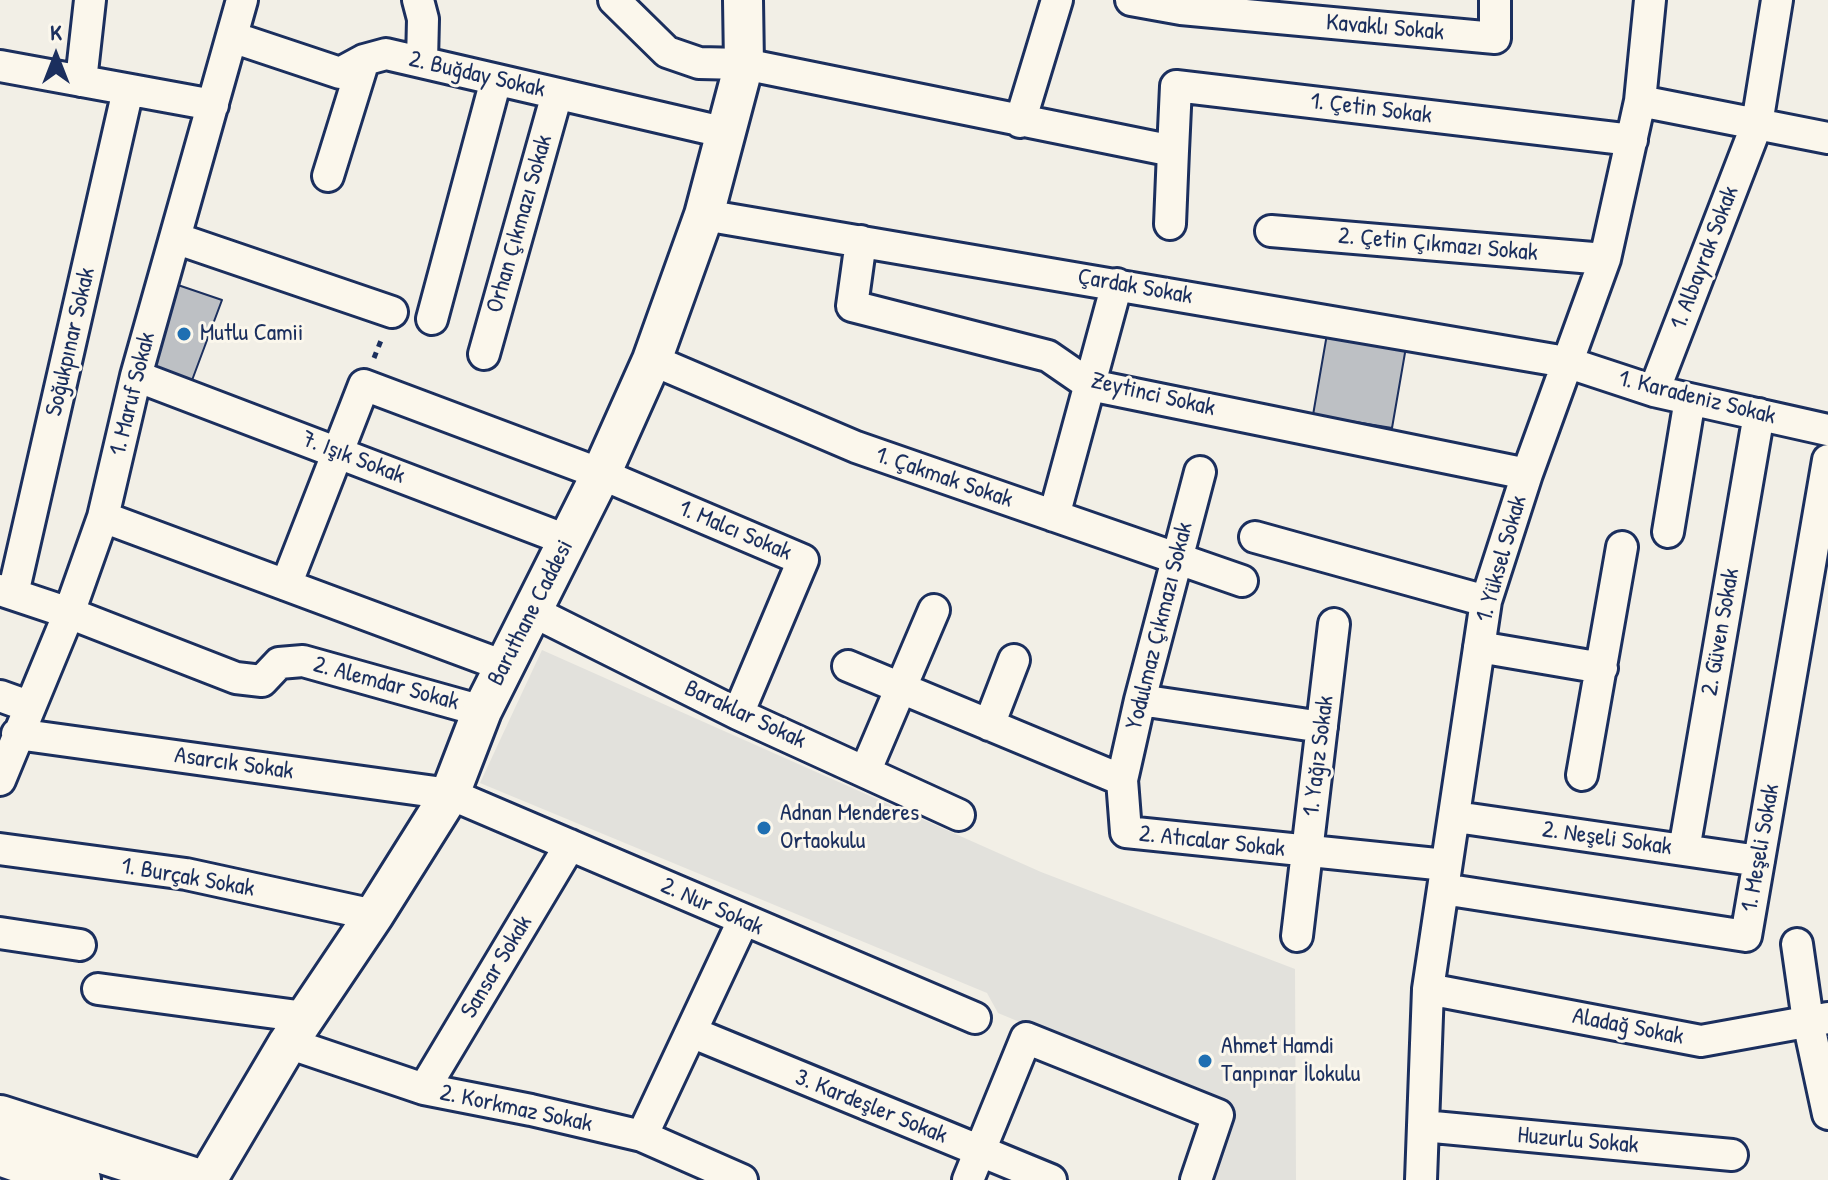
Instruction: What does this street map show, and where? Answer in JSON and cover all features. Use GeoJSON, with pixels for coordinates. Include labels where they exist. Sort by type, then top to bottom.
{"type":"FeatureCollection","features":[{"type":"Feature","properties":{"kind":"main road"},"geometry":{"type":"LineString","coordinates":[[0,1118],[193,1180]]}},
{"type":"Feature","properties":{"kind":"main road"},"geometry":{"type":"LineString","coordinates":[[0,1153],[78,1180]]}},
{"type":"Feature","properties":{"kind":"street"},"geometry":{"type":"LineString","coordinates":[[81,81],[90,0]]}},
{"type":"Feature","properties":{"kind":"street","name":"1. Maruf Sokak"},"geometry":{"type":"LineString","coordinates":[[0,780],[17,734],[14,701],[69,613],[103,517],[136,376],[242,0]]}},
{"type":"Feature","properties":{"kind":"street"},"geometry":{"type":"LineString","coordinates":[[418,0],[423,19],[422,62]]}},
{"type":"Feature","properties":{"kind":"street"},"geometry":{"type":"LineString","coordinates":[[614,0],[667,52],[699,63],[744,64],[1173,151]]}},
{"type":"Feature","properties":{"kind":"street","name":"Baruthane Caddesi"},"geometry":{"type":"LineString","coordinates":[[207,1180],[297,1030],[450,794],[482,711],[601,474],[652,360],[704,215],[744,64],[743,0]]}},
{"type":"Feature","properties":{"kind":"street"},"geometry":{"type":"LineString","coordinates":[[1020,122],[1057,0]]}},
{"type":"Feature","properties":{"kind":"street","name":"Kavaklı Sokak"},"geometry":{"type":"LineString","coordinates":[[1131,0],[1181,9],[1345,12],[1495,38],[1495,0]]}},
{"type":"Feature","properties":{"kind":"street","name":"1. Yüksel Sokak"},"geometry":{"type":"LineString","coordinates":[[1421,1180],[1428,989],[1486,601],[1527,474],[1605,259],[1640,101],[1650,0]]}},
{"type":"Feature","properties":{"kind":"street","name":"1. Albayrak Sokak"},"geometry":{"type":"LineString","coordinates":[[1654,391],[1757,124],[1777,0]]}},
{"type":"Feature","properties":{"kind":"street","name":"2. Buğday Sokak"},"geometry":{"type":"LineString","coordinates":[[232,37],[340,73],[364,60],[386,54],[727,133]]}},
{"type":"Feature","properties":{"kind":"street"},"geometry":{"type":"LineString","coordinates":[[328,176],[364,60]]}},
{"type":"Feature","properties":{"kind":"street"},"geometry":{"type":"LineString","coordinates":[[0,68],[213,105]]}},
{"type":"Feature","properties":{"kind":"street"},"geometry":{"type":"LineString","coordinates":[[432,319],[496,80]]}},
{"type":"Feature","properties":{"kind":"street","name":"1. Çetin Sokak"},"geometry":{"type":"LineString","coordinates":[[1170,224],[1176,86],[1632,140]]}},
{"type":"Feature","properties":{"kind":"street","name":"Soğukpınar Sokak"},"geometry":{"type":"LineString","coordinates":[[6,592],[128,90]]}},
{"type":"Feature","properties":{"kind":"street","name":"Orhan Çıkmazı Sokak"},"geometry":{"type":"LineString","coordinates":[[484,354],[557,94]]}},
{"type":"Feature","properties":{"kind":"street"},"geometry":{"type":"LineString","coordinates":[[1640,101],[1828,138]]}},
{"type":"Feature","properties":{"kind":"street","name":"Çardak Sokak"},"geometry":{"type":"LineString","coordinates":[[704,215],[1566,362]]}},
{"type":"Feature","properties":{"kind":"street","name":"2. Çetin Çıkmazı Sokak"},"geometry":{"type":"LineString","coordinates":[[1271,231],[1605,259]]}},
{"type":"Feature","properties":{"kind":"street"},"geometry":{"type":"LineString","coordinates":[[175,238],[392,312]]}},
{"type":"Feature","properties":{"kind":"street","name":"Zeytinci Sokak"},"geometry":{"type":"LineString","coordinates":[[861,241],[852,306],[1048,356],[1090,385],[1527,474]]}},
{"type":"Feature","properties":{"kind":"street"},"geometry":{"type":"LineString","coordinates":[[1054,516],[1117,284]]}},
{"type":"Feature","properties":{"kind":"street","name":"1. Çakmak Sokak"},"geometry":{"type":"LineString","coordinates":[[652,360],[856,447],[1242,581]]}},
{"type":"Feature","properties":{"kind":"street","name":"1. Karadeniz Sokak"},"geometry":{"type":"LineString","coordinates":[[1566,362],[1654,391],[1828,430]]}},
{"type":"Feature","properties":{"kind":"street","name":"7. Işık Sokak"},"geometry":{"type":"LineString","coordinates":[[136,376],[569,541]]}},
{"type":"Feature","properties":{"kind":"street"},"geometry":{"type":"LineString","coordinates":[[286,585],[364,385],[601,474]]}},
{"type":"Feature","properties":{"kind":"street"},"geometry":{"type":"LineString","coordinates":[[1668,532],[1690,399]]}},
{"type":"Feature","properties":{"kind":"street","name":"2. Güven Sokak"},"geometry":{"type":"LineString","coordinates":[[1684,850],[1759,414]]}},
{"type":"Feature","properties":{"kind":"street","name":"1. Meşeli Sokak"},"geometry":{"type":"LineString","coordinates":[[1445,877],[1746,936],[1828,460]]}},
{"type":"Feature","properties":{"kind":"street","name":"Yodulmaz Çıkmazı Sokak"},"geometry":{"type":"LineString","coordinates":[[1122,780],[1200,472]]}},
{"type":"Feature","properties":{"kind":"street","name":"1. Malcı Sokak"},"geometry":{"type":"LineString","coordinates":[[601,474],[803,560],[738,714]]}},
{"type":"Feature","properties":{"kind":"street"},"geometry":{"type":"LineString","coordinates":[[103,517],[504,666]]}},
{"type":"Feature","properties":{"kind":"street"},"geometry":{"type":"LineString","coordinates":[[1255,537],[1486,601]]}},
{"type":"Feature","properties":{"kind":"street"},"geometry":{"type":"LineString","coordinates":[[1582,775],[1622,547]]}},
{"type":"Feature","properties":{"kind":"street"},"geometry":{"type":"LineString","coordinates":[[6,592],[69,613]]}},
{"type":"Feature","properties":{"kind":"street"},"geometry":{"type":"LineString","coordinates":[[865,772],[934,610]]}},
{"type":"Feature","properties":{"kind":"street","name":"Baraklar Sokak"},"geometry":{"type":"LineString","coordinates":[[532,611],[738,714],[959,815]]}},
{"type":"Feature","properties":{"kind":"street","name":"2. Alemdar Sokak"},"geometry":{"type":"LineString","coordinates":[[69,613],[236,678],[262,681],[279,663],[303,661],[482,711]]}},
{"type":"Feature","properties":{"kind":"street","name":"1. Yağız Sokak"},"geometry":{"type":"LineString","coordinates":[[1297,936],[1334,624]]}},
{"type":"Feature","properties":{"kind":"street"},"geometry":{"type":"LineString","coordinates":[[1479,647],[1602,668]]}},
{"type":"Feature","properties":{"kind":"street"},"geometry":{"type":"LineString","coordinates":[[989,725],[1014,660]]}},
{"type":"Feature","properties":{"kind":"street"},"geometry":{"type":"LineString","coordinates":[[848,666],[1122,780]]}},
{"type":"Feature","properties":{"kind":"street"},"geometry":{"type":"LineString","coordinates":[[1140,700],[1322,727]]}},
{"type":"Feature","properties":{"kind":"street","name":"Asarcık Sokak"},"geometry":{"type":"LineString","coordinates":[[17,734],[450,794]]}},
{"type":"Feature","properties":{"kind":"street","name":"2. Atıcalar Sokak"},"geometry":{"type":"LineString","coordinates":[[1122,780],[1126,832],[1308,852],[1445,877]]}},
{"type":"Feature","properties":{"kind":"street","name":"2. Nur Sokak"},"geometry":{"type":"LineString","coordinates":[[450,794],[975,1018]]}},
{"type":"Feature","properties":{"kind":"street","name":"2. Neşeli Sokak"},"geometry":{"type":"LineString","coordinates":[[1456,817],[1759,861]]}},
{"type":"Feature","properties":{"kind":"street","name":"Sansar Sokak"},"geometry":{"type":"LineString","coordinates":[[424,1089],[570,845]]}},
{"type":"Feature","properties":{"kind":"street","name":"1. Burçak Sokak"},"geometry":{"type":"LineString","coordinates":[[0,849],[186,874],[374,915]]}},
{"type":"Feature","properties":{"kind":"street"},"geometry":{"type":"LineString","coordinates":[[642,1136],[743,921]]}},
{"type":"Feature","properties":{"kind":"street"},"geometry":{"type":"LineString","coordinates":[[0,933],[80,945]]}},
{"type":"Feature","properties":{"kind":"street"},"geometry":{"type":"LineString","coordinates":[[1797,944],[1818,1019],[1828,1114]]}},
{"type":"Feature","properties":{"kind":"street","name":"2. Korkmaz Sokak"},"geometry":{"type":"LineString","coordinates":[[98,989],[297,1030],[424,1089],[642,1136],[742,1180]]}},
{"type":"Feature","properties":{"kind":"street","name":"Aladağ Sokak"},"geometry":{"type":"LineString","coordinates":[[1428,989],[1701,1041],[1818,1019]]}},
{"type":"Feature","properties":{"kind":"street","name":"3. Kardeşler Sokak"},"geometry":{"type":"LineString","coordinates":[[691,1032],[1051,1180]]}},
{"type":"Feature","properties":{"kind":"street"},"geometry":{"type":"LineString","coordinates":[[968,1180],[1026,1038],[1218,1115],[1196,1180]]}},
{"type":"Feature","properties":{"kind":"street","name":"Huzurlu Sokak"},"geometry":{"type":"LineString","coordinates":[[1423,1126],[1732,1155]]}},
{"type":"Feature","properties":{"kind":"path"},"geometry":{"type":"LineString","coordinates":[[364,385],[392,312]]}},
{"type":"Feature","properties":{"kind":"shaded area","name":"Adnan Menderes Ortaokulu"},"geometry":{"type":"Polygon","coordinates":[[[542,650],[1041,872],[1295,969],[1296,1180],[1207,1180],[1229,1109],[998,1013],[987,993],[480,783],[542,650]]]}},
{"type":"Feature","properties":{"kind":"building","name":"Mutlu Camii"},"geometry":{"type":"Polygon","coordinates":[[[172,283],[222,300],[191,383],[152,367],[172,283]]]}},
{"type":"Feature","properties":{"kind":"building"},"geometry":{"type":"Polygon","coordinates":[[[1327,334],[1406,347],[1392,428],[1313,415],[1327,334]]]}},
{"type":"Feature","properties":{"kind":"place","name":"Mutlu Camii"},"geometry":{"type":"Point","coordinates":[184,334]}},
{"type":"Feature","properties":{"kind":"place","name":"Adnan Menderes Ortaokulu"},"geometry":{"type":"Point","coordinates":[764,828]}},
{"type":"Feature","properties":{"kind":"place","name":"Ahmet Hamdi Tanpınar İlokulu"},"geometry":{"type":"Point","coordinates":[1205,1061]}}]}
